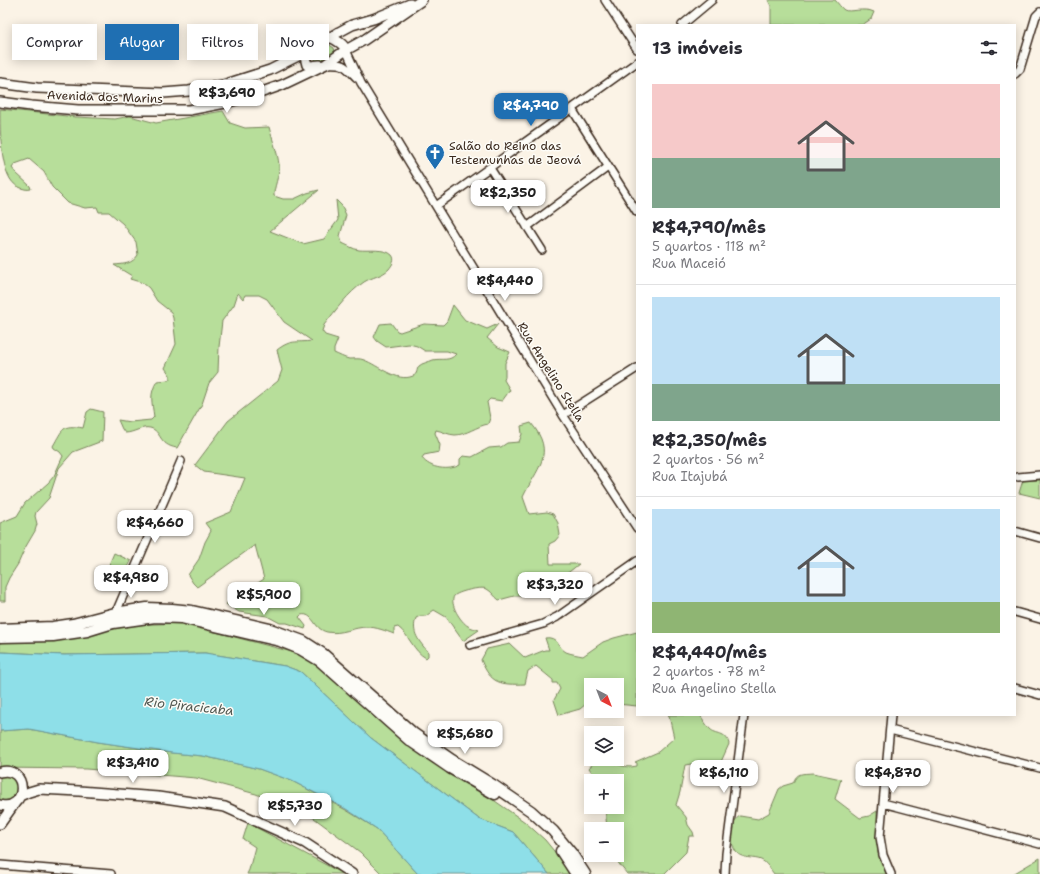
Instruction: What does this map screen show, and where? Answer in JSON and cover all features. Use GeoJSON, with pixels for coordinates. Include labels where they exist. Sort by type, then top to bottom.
{"type":"FeatureCollection","features":[{"type":"Feature","properties":{"kind":"main road"},"geometry":{"type":"LineString","coordinates":[[0,637],[53,636],[87,631],[114,618],[147,608],[192,611],[270,629],[303,641],[328,658],[413,733],[531,811],[553,831],[572,854],[585,874]]}},
{"type":"Feature","properties":{"kind":"main road"},"geometry":{"type":"LineString","coordinates":[[0,629],[53,627],[114,618],[181,618],[266,637],[300,649],[320,661],[409,740],[450,768],[489,790],[528,817],[547,835],[566,857],[576,874]]}},
{"type":"Feature","properties":{"kind":"street","name":"Avenida dos Marins"},"geometry":{"type":"LineString","coordinates":[[330,37],[352,25],[373,19],[421,0]]}},
{"type":"Feature","properties":{"kind":"street","name":"Avenida dos Marins"},"geometry":{"type":"LineString","coordinates":[[0,102],[78,110],[189,110],[225,103],[282,85],[326,64],[364,40],[421,0]]}},
{"type":"Feature","properties":{"kind":"street"},"geometry":{"type":"LineString","coordinates":[[605,0],[636,47]]}},
{"type":"Feature","properties":{"kind":"street"},"geometry":{"type":"LineString","coordinates":[[683,24],[712,0]]}},
{"type":"Feature","properties":{"kind":"street"},"geometry":{"type":"LineString","coordinates":[[1016,73],[1020,69],[1037,27],[1036,16],[1040,12]]}},
{"type":"Feature","properties":{"kind":"street"},"geometry":{"type":"LineString","coordinates":[[330,37],[339,41],[344,47],[361,83]]}},
{"type":"Feature","properties":{"kind":"street","name":"Avenida dos Marins"},"geometry":{"type":"LineString","coordinates":[[0,83],[52,88],[163,93],[189,91],[222,85],[270,70],[290,60]]}},
{"type":"Feature","properties":{"kind":"street"},"geometry":{"type":"LineString","coordinates":[[306,60],[307,64],[310,66],[339,63],[345,66],[361,83]]}},
{"type":"Feature","properties":{"kind":"street"},"geometry":{"type":"LineString","coordinates":[[436,206],[636,63]]}},
{"type":"Feature","properties":{"kind":"street","name":"Rua Angelino Stella"},"geometry":{"type":"LineString","coordinates":[[361,83],[563,415],[636,526]]}},
{"type":"Feature","properties":{"kind":"street"},"geometry":{"type":"LineString","coordinates":[[572,109],[636,210]]}},
{"type":"Feature","properties":{"kind":"street"},"geometry":{"type":"LineString","coordinates":[[527,226],[608,167]]}},
{"type":"Feature","properties":{"kind":"street"},"geometry":{"type":"LineString","coordinates":[[490,168],[542,250]]}},
{"type":"Feature","properties":{"kind":"street"},"geometry":{"type":"LineString","coordinates":[[563,415],[636,369]]}},
{"type":"Feature","properties":{"kind":"street"},"geometry":{"type":"LineString","coordinates":[[114,618],[181,461]]}},
{"type":"Feature","properties":{"kind":"street"},"geometry":{"type":"LineString","coordinates":[[1018,477],[1040,476]]}},
{"type":"Feature","properties":{"kind":"street"},"geometry":{"type":"LineString","coordinates":[[1016,531],[1040,538]]}},
{"type":"Feature","properties":{"kind":"street"},"geometry":{"type":"LineString","coordinates":[[470,644],[543,624],[557,617],[636,562]]}},
{"type":"Feature","properties":{"kind":"street"},"geometry":{"type":"LineString","coordinates":[[1016,612],[1040,619]]}},
{"type":"Feature","properties":{"kind":"street"},"geometry":{"type":"LineString","coordinates":[[1016,688],[1040,695]]}},
{"type":"Feature","properties":{"kind":"street"},"geometry":{"type":"LineString","coordinates":[[725,874],[744,716]]}},
{"type":"Feature","properties":{"kind":"street"},"geometry":{"type":"LineString","coordinates":[[891,716],[880,837],[883,855],[891,874]]}},
{"type":"Feature","properties":{"kind":"street"},"geometry":{"type":"LineString","coordinates":[[890,730],[1040,768]]}},
{"type":"Feature","properties":{"kind":"street"},"geometry":{"type":"LineString","coordinates":[[0,772],[10,772],[15,774],[22,787],[17,800],[0,824]]}},
{"type":"Feature","properties":{"kind":"street"},"geometry":{"type":"LineString","coordinates":[[19,779],[39,789]]}},
{"type":"Feature","properties":{"kind":"street"},"geometry":{"type":"LineString","coordinates":[[0,805],[9,805],[29,792],[39,789],[158,796],[225,807],[305,843],[352,874]]}},
{"type":"Feature","properties":{"kind":"street"},"geometry":{"type":"LineString","coordinates":[[883,803],[1040,844]]}},
{"type":"Feature","properties":{"kind":"street"},"geometry":{"type":"LineString","coordinates":[[0,865],[110,874]]}},
{"type":"Feature","properties":{"kind":"green space"},"geometry":{"type":"Polygon","coordinates":[[[768,0],[835,0],[846,11],[866,10],[874,12],[871,19],[864,24],[771,24],[771,6],[768,0]]]}},
{"type":"Feature","properties":{"kind":"green space"},"geometry":{"type":"Polygon","coordinates":[[[329,45],[334,48],[335,52],[329,58],[329,45]]]}},
{"type":"Feature","properties":{"kind":"green space"},"geometry":{"type":"Polygon","coordinates":[[[0,109],[76,117],[115,119],[130,116],[156,123],[223,111],[230,123],[245,128],[269,127],[279,165],[274,196],[283,199],[294,199],[307,193],[319,190],[270,231],[303,244],[324,239],[338,220],[336,200],[342,206],[346,215],[340,236],[342,243],[359,250],[385,251],[392,255],[394,259],[389,269],[358,286],[342,302],[324,325],[322,331],[325,335],[338,339],[334,353],[349,359],[362,359],[394,375],[407,378],[415,375],[419,366],[422,364],[433,360],[448,359],[456,354],[447,351],[425,351],[417,346],[409,344],[386,347],[374,337],[380,324],[391,323],[397,331],[400,332],[424,324],[443,325],[447,321],[453,305],[465,320],[487,329],[498,324],[487,338],[498,347],[510,352],[505,363],[504,380],[510,390],[502,401],[490,399],[487,402],[490,418],[488,424],[459,435],[436,430],[435,433],[440,445],[439,452],[424,455],[422,458],[425,462],[435,467],[456,467],[460,465],[460,459],[463,456],[472,457],[489,448],[501,447],[507,443],[519,442],[522,434],[521,426],[531,423],[539,434],[543,444],[543,453],[542,461],[523,497],[529,514],[547,512],[553,514],[558,523],[560,535],[555,541],[549,544],[550,564],[579,564],[550,587],[525,596],[514,596],[499,600],[484,588],[456,594],[453,599],[453,604],[459,617],[468,626],[479,630],[463,641],[446,617],[434,610],[426,616],[416,618],[414,628],[415,632],[428,652],[428,656],[426,658],[418,651],[398,627],[394,628],[394,634],[377,628],[367,627],[332,633],[319,628],[309,616],[301,615],[299,617],[306,626],[305,629],[287,623],[280,623],[267,616],[239,612],[226,604],[264,579],[255,545],[197,587],[188,575],[199,559],[211,531],[205,523],[231,512],[245,478],[204,472],[195,465],[228,421],[278,381],[282,370],[277,350],[286,344],[312,341],[284,322],[267,299],[259,295],[245,295],[243,299],[238,293],[234,305],[222,321],[218,372],[209,383],[202,404],[177,448],[166,444],[157,432],[150,428],[125,433],[118,420],[130,422],[151,420],[154,417],[152,398],[154,386],[157,381],[169,380],[170,378],[170,375],[165,368],[176,344],[171,312],[157,301],[149,288],[143,283],[130,279],[132,276],[114,265],[131,262],[138,255],[136,242],[123,224],[109,212],[99,212],[97,207],[85,208],[68,203],[52,187],[44,172],[29,159],[15,164],[12,168],[30,186],[31,189],[19,187],[13,182],[8,175],[2,153],[0,109]]]}},
{"type":"Feature","properties":{"kind":"green space"},"geometry":{"type":"Polygon","coordinates":[[[91,409],[103,412],[102,441],[73,452],[59,468],[49,498],[36,512],[35,516],[37,524],[35,531],[5,587],[5,601],[0,601],[0,523],[17,516],[25,503],[54,476],[63,456],[53,446],[59,435],[67,427],[83,428],[87,412],[91,409]]]}},
{"type":"Feature","properties":{"kind":"green space"},"geometry":{"type":"Polygon","coordinates":[[[1023,480],[1040,480],[1040,498],[1019,493],[1023,480]]]}},
{"type":"Feature","properties":{"kind":"green space"},"geometry":{"type":"Polygon","coordinates":[[[114,553],[131,561],[122,579],[102,572],[104,567],[108,567],[114,553]]]}},
{"type":"Feature","properties":{"kind":"green space"},"geometry":{"type":"Polygon","coordinates":[[[181,623],[300,654],[319,665],[408,745],[485,794],[525,822],[545,840],[562,861],[569,874],[549,874],[513,832],[479,819],[371,738],[301,672],[285,666],[205,653],[64,655],[0,652],[0,641],[88,635],[131,625],[181,623]]]}},
{"type":"Feature","properties":{"kind":"green space"},"geometry":{"type":"Polygon","coordinates":[[[636,632],[636,706],[624,705],[624,678],[584,678],[584,706],[580,709],[559,715],[554,700],[560,689],[557,683],[553,683],[553,680],[536,666],[528,671],[525,684],[509,684],[497,681],[493,678],[481,660],[487,649],[510,644],[525,658],[545,650],[549,650],[545,638],[555,640],[566,652],[583,656],[603,642],[636,632]]]}},
{"type":"Feature","properties":{"kind":"green space"},"geometry":{"type":"Polygon","coordinates":[[[669,716],[701,716],[712,731],[726,737],[729,744],[720,764],[704,762],[685,765],[676,805],[686,817],[688,825],[694,836],[689,836],[686,852],[664,874],[627,874],[618,862],[624,862],[624,822],[606,822],[606,814],[624,814],[624,774],[593,774],[589,768],[591,766],[637,766],[637,763],[635,762],[658,752],[674,738],[669,716]]]}},
{"type":"Feature","properties":{"kind":"green space"},"geometry":{"type":"Polygon","coordinates":[[[29,729],[98,742],[203,756],[259,769],[292,781],[346,810],[377,829],[418,874],[382,874],[360,852],[314,818],[256,794],[196,778],[86,769],[0,768],[0,731],[29,729]]]}},
{"type":"Feature","properties":{"kind":"green space"},"geometry":{"type":"Polygon","coordinates":[[[813,773],[841,779],[835,799],[860,818],[869,816],[877,811],[878,853],[887,874],[774,874],[763,861],[739,855],[734,849],[731,833],[736,819],[740,816],[758,819],[769,813],[779,789],[793,783],[798,775],[813,773]]]}},
{"type":"Feature","properties":{"kind":"green space"},"geometry":{"type":"Polygon","coordinates":[[[0,774],[13,776],[20,789],[13,801],[0,803],[0,774]]]}},
{"type":"Feature","properties":{"kind":"green space"},"geometry":{"type":"Polygon","coordinates":[[[248,823],[343,874],[247,874],[255,847],[243,839],[248,823]]]}},
{"type":"Feature","properties":{"kind":"green space"},"geometry":{"type":"Polygon","coordinates":[[[1040,858],[1040,874],[1013,874],[1040,858]]]}},
{"type":"Feature","properties":{"kind":"water","name":"Rio Piracicaba"},"geometry":{"type":"Polygon","coordinates":[[[0,652],[64,655],[205,653],[285,666],[301,672],[371,738],[479,819],[513,832],[549,874],[418,874],[377,829],[346,809],[292,781],[259,769],[203,756],[98,742],[29,729],[0,731],[0,652]]]}},
{"type":"Feature","properties":{"kind":"place","name":"Salão do Reino das Testemunhas de Jeová"},"geometry":{"type":"Point","coordinates":[435,170]}}]}
